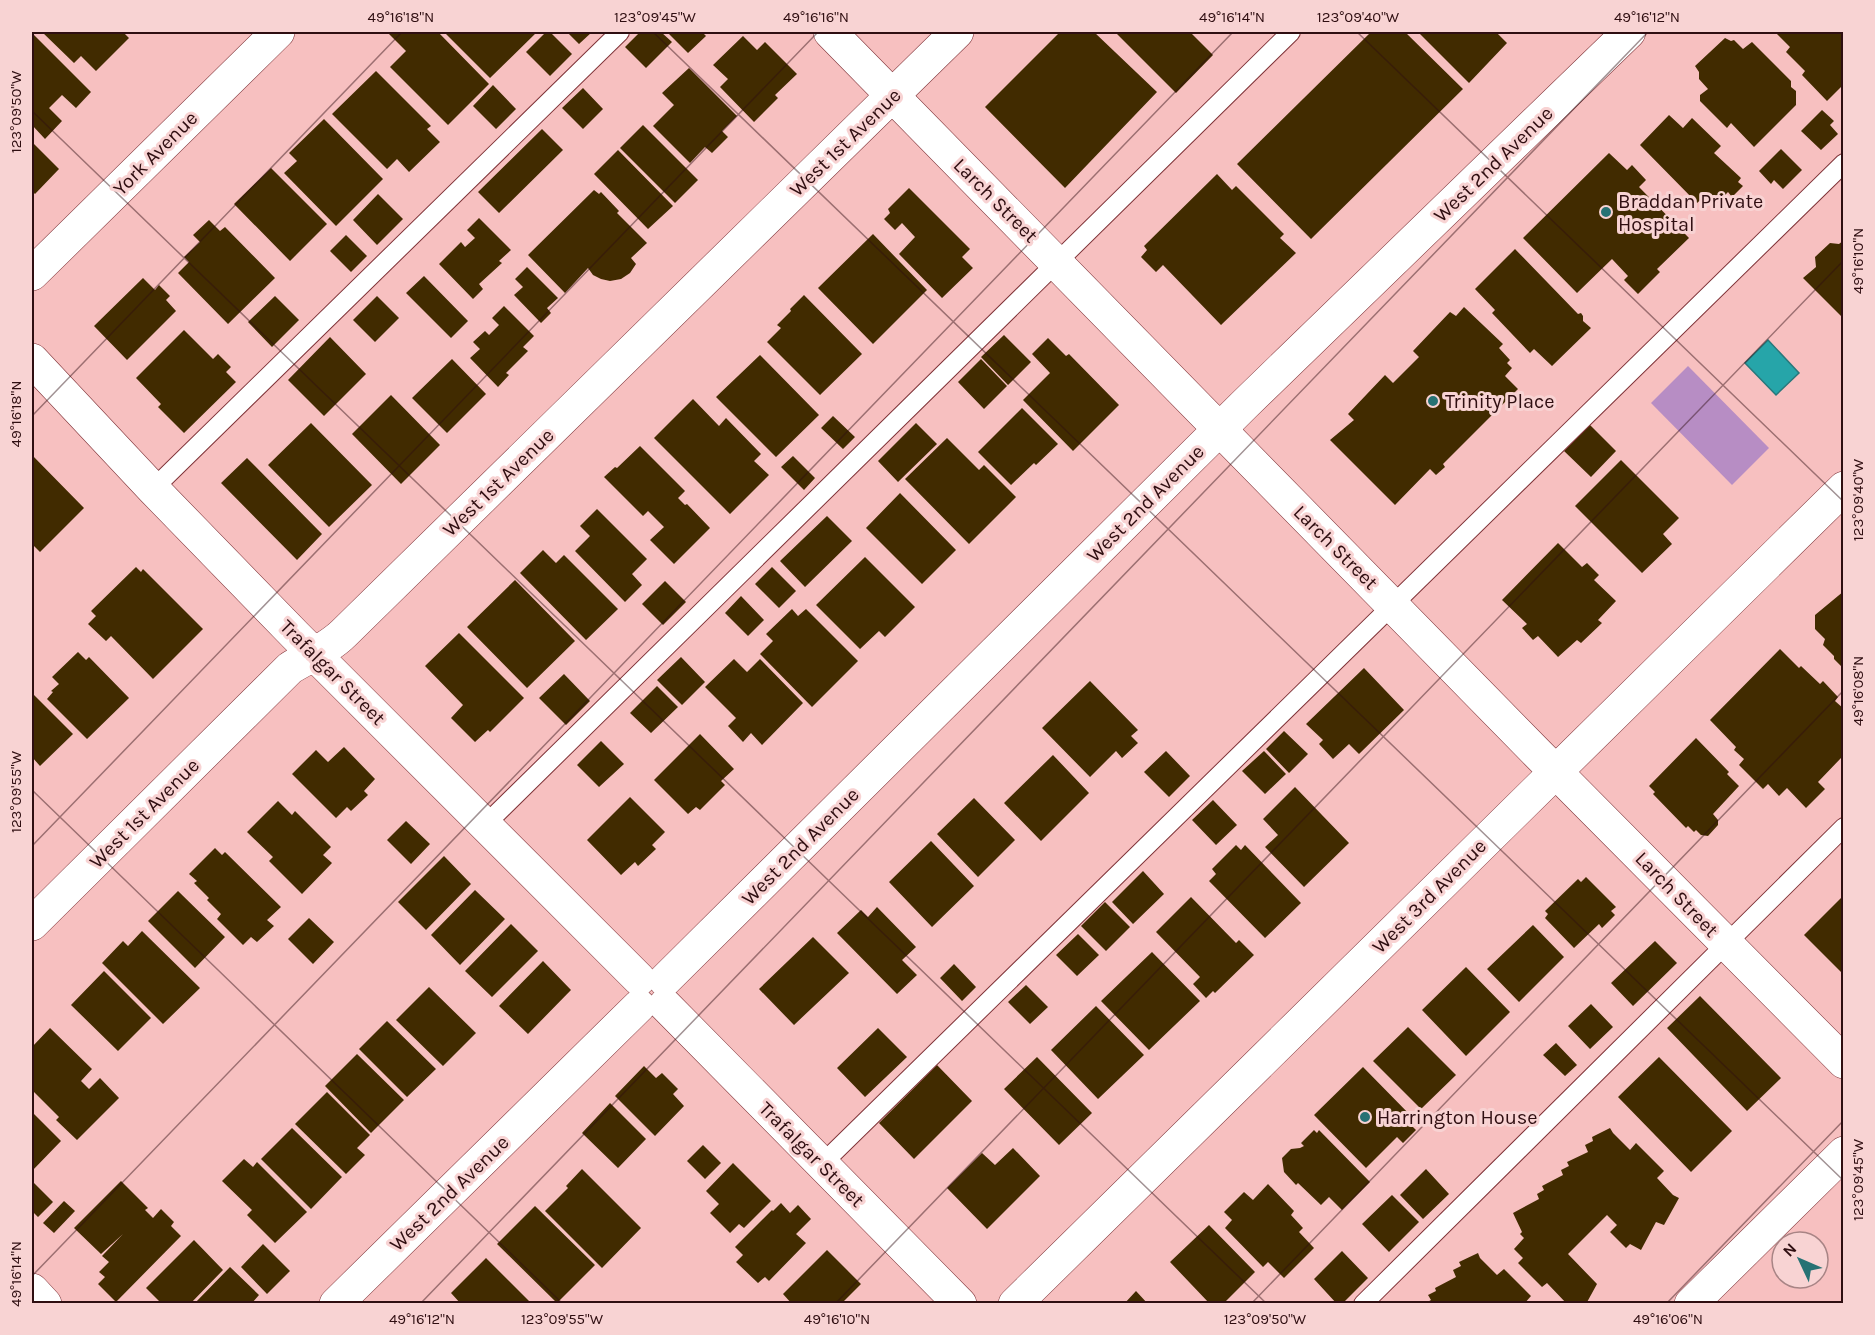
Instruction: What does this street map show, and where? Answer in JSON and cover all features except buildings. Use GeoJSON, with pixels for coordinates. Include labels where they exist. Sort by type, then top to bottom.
{"type":"FeatureCollection","features":[{"type":"Feature","properties":{"kind":"street","name":"York Avenue"},"geometry":{"type":"LineString","coordinates":[[32,274],[278,32]]}},
{"type":"Feature","properties":{"kind":"street","name":"Larch Street"},"geometry":{"type":"LineString","coordinates":[[830,32],[1725,944],[1844,1062]]}},
{"type":"Feature","properties":{"kind":"street","name":"West 1st Avenue"},"geometry":{"type":"LineString","coordinates":[[32,924],[290,668],[340,638],[957,32]]}},
{"type":"Feature","properties":{"kind":"street","name":"West 2nd Avenue"},"geometry":{"type":"LineString","coordinates":[[336,1304],[1220,429],[1629,32]]}},
{"type":"Feature","properties":{"kind":"street","name":"Trafalgar Street"},"geometry":{"type":"LineString","coordinates":[[32,360],[153,489],[313,653],[960,1304]]}},
{"type":"Feature","properties":{"kind":"street","name":"West 3rd Avenue"},"geometry":{"type":"LineString","coordinates":[[1015,1304],[1844,488]]}},
{"type":"Feature","properties":{"kind":"street"},"geometry":{"type":"LineString","coordinates":[[1691,1304],[1844,1153]]}},
{"type":"Feature","properties":{"kind":"street"},"geometry":{"type":"LineString","coordinates":[[32,1290],[45,1304]]}},
{"type":"Feature","properties":{"kind":"lane"},"geometry":{"type":"LineString","coordinates":[[153,489],[620,32]]}},
{"type":"Feature","properties":{"kind":"lane"},"geometry":{"type":"LineString","coordinates":[[485,825],[1291,32]]}},
{"type":"Feature","properties":{"kind":"lane"},"geometry":{"type":"LineString","coordinates":[[822,1164],[1844,163]]}},
{"type":"Feature","properties":{"kind":"lane"},"geometry":{"type":"LineString","coordinates":[[1364,1304],[1844,827]]}},
{"type":"Feature","properties":{"kind":"shaded area"},"geometry":{"type":"Polygon","coordinates":[[[1688,366],[1769,448],[1732,485],[1651,403],[1688,366]]]}},
{"type":"Feature","properties":{"kind":"water"},"geometry":{"type":"Polygon","coordinates":[[[1768,340],[1799,373],[1776,395],[1745,363],[1768,340]]]}},
{"type":"Feature","properties":{"kind":"place","name":"Braddan Private Hospital"},"geometry":{"type":"Point","coordinates":[1606,212]}},
{"type":"Feature","properties":{"kind":"place","name":"Trinity Place"},"geometry":{"type":"Point","coordinates":[1433,401]}},
{"type":"Feature","properties":{"kind":"place","name":"Harrington House"},"geometry":{"type":"Point","coordinates":[1365,1117]}}]}
